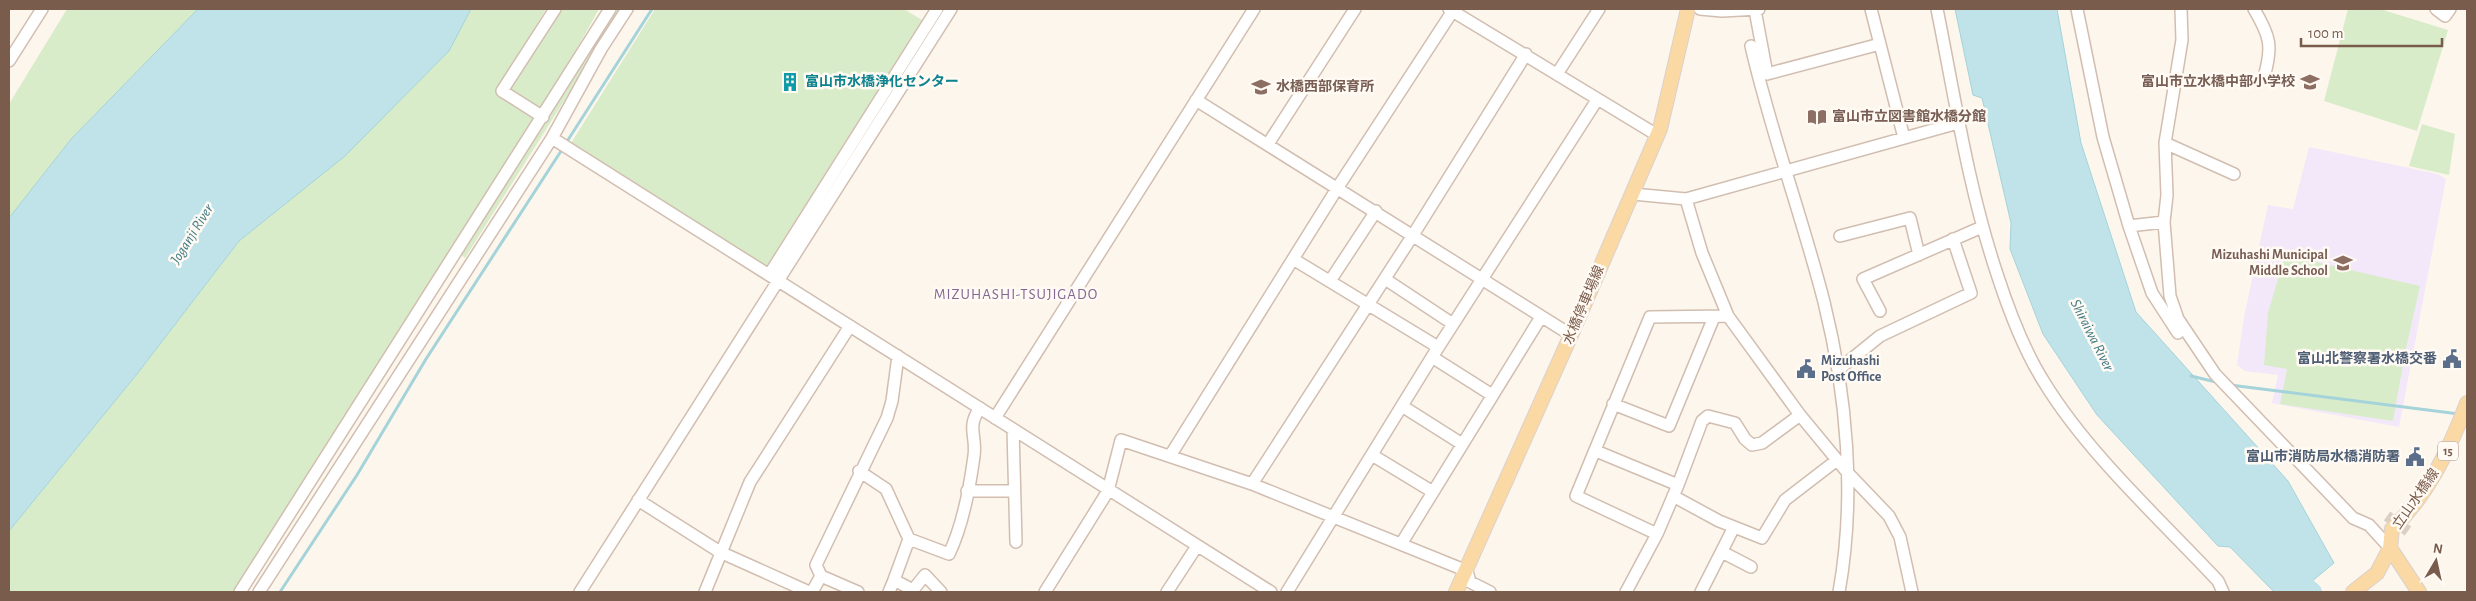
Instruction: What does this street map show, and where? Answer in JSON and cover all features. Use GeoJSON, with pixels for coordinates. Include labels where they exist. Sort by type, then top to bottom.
{"type":"FeatureCollection","features":[{"type":"Feature","properties":{"kind":"main road","name":"水橋停車場線"},"geometry":{"type":"LineString","coordinates":[[1456,592],[1467,572],[1571,336],[1657,135],[1688,9]]}},
{"type":"Feature","properties":{"kind":"main road","name":"立山水橋線"},"geometry":{"type":"LineString","coordinates":[[2419,592],[2390,548],[2392,528],[2402,519],[2424,490],[2446,454],[2464,418],[2467,402]]}},
{"type":"Feature","properties":{"kind":"main road"},"geometry":{"type":"LineString","coordinates":[[2353,592],[2377,573],[2390,548]]}},
{"type":"Feature","properties":{"kind":"street"},"geometry":{"type":"LineString","coordinates":[[9,61],[42,9]]}},
{"type":"Feature","properties":{"kind":"street"},"geometry":{"type":"LineString","coordinates":[[543,117],[502,91],[554,9]]}},
{"type":"Feature","properties":{"kind":"street"},"geometry":{"type":"LineString","coordinates":[[240,592],[410,327],[450,259],[543,117],[610,9]]}},
{"type":"Feature","properties":{"kind":"street"},"geometry":{"type":"LineString","coordinates":[[259,592],[552,138],[601,49],[627,9]]}},
{"type":"Feature","properties":{"kind":"street"},"geometry":{"type":"LineString","coordinates":[[580,592],[937,9]]}},
{"type":"Feature","properties":{"kind":"street"},"geometry":{"type":"LineString","coordinates":[[774,278],[951,9]]}},
{"type":"Feature","properties":{"kind":"street"},"geometry":{"type":"LineString","coordinates":[[995,418],[1254,9]]}},
{"type":"Feature","properties":{"kind":"street"},"geometry":{"type":"LineString","coordinates":[[1268,144],[1354,9]]}},
{"type":"Feature","properties":{"kind":"street"},"geometry":{"type":"LineString","coordinates":[[1170,456],[1452,9],[1597,100],[1657,135]]}},
{"type":"Feature","properties":{"kind":"street"},"geometry":{"type":"LineString","coordinates":[[1557,74],[1599,9]]}},
{"type":"Feature","properties":{"kind":"street"},"geometry":{"type":"LineString","coordinates":[[1700,9],[1722,11],[1757,9],[1762,75]]}},
{"type":"Feature","properties":{"kind":"street"},"geometry":{"type":"LineString","coordinates":[[1872,9],[1904,138]]}},
{"type":"Feature","properties":{"kind":"street"},"geometry":{"type":"LineString","coordinates":[[1937,9],[1958,123],[1982,228],[2009,310],[2043,381],[2069,419],[2089,443],[2218,581],[2223,592]]}},
{"type":"Feature","properties":{"kind":"street"},"geometry":{"type":"LineString","coordinates":[[2078,9],[2102,137],[2152,293],[2177,332],[2215,374],[2353,518],[2369,525],[2390,548]]}},
{"type":"Feature","properties":{"kind":"street"},"geometry":{"type":"LineString","coordinates":[[2182,9],[2182,40],[2165,143],[2167,195],[2164,222],[2170,296],[2178,319],[2215,374]]}},
{"type":"Feature","properties":{"kind":"street"},"geometry":{"type":"LineString","coordinates":[[2254,9],[2266,28],[2270,41],[2270,56],[2264,77]]}},
{"type":"Feature","properties":{"kind":"street"},"geometry":{"type":"LineString","coordinates":[[2436,9],[2445,16],[2450,9]]}},
{"type":"Feature","properties":{"kind":"street"},"geometry":{"type":"LineString","coordinates":[[1762,75],[1880,44]]}},
{"type":"Feature","properties":{"kind":"street"},"geometry":{"type":"LineString","coordinates":[[1751,46],[1762,75],[1785,170],[1824,302],[1838,370],[1847,472],[1846,535],[1839,592]]}},
{"type":"Feature","properties":{"kind":"street"},"geometry":{"type":"LineString","coordinates":[[1252,484],[1414,235],[1526,54]]}},
{"type":"Feature","properties":{"kind":"street"},"geometry":{"type":"LineString","coordinates":[[1196,100],[1338,187],[1571,336]]}},
{"type":"Feature","properties":{"kind":"street"},"geometry":{"type":"LineString","coordinates":[[1286,592],[1435,352],[1597,100]]}},
{"type":"Feature","properties":{"kind":"street"},"geometry":{"type":"LineString","coordinates":[[1633,194],[1686,198],[1958,123]]}},
{"type":"Feature","properties":{"kind":"street"},"geometry":{"type":"LineString","coordinates":[[552,138],[1108,491],[1271,592]]}},
{"type":"Feature","properties":{"kind":"street"},"geometry":{"type":"LineString","coordinates":[[2165,143],[2234,174]]}},
{"type":"Feature","properties":{"kind":"street"},"geometry":{"type":"LineString","coordinates":[[1686,198],[1702,253],[1728,316],[1800,415],[1847,472],[1889,516],[1900,537],[1912,592]]}},
{"type":"Feature","properties":{"kind":"street"},"geometry":{"type":"LineString","coordinates":[[1330,281],[1376,211]]}},
{"type":"Feature","properties":{"kind":"street"},"geometry":{"type":"LineString","coordinates":[[1840,236],[1910,218],[1918,255]]}},
{"type":"Feature","properties":{"kind":"street"},"geometry":{"type":"LineString","coordinates":[[2129,226],[2164,222]]}},
{"type":"Feature","properties":{"kind":"street"},"geometry":{"type":"LineString","coordinates":[[1880,311],[1863,279],[1982,228]]}},
{"type":"Feature","properties":{"kind":"street"},"geometry":{"type":"LineString","coordinates":[[1838,370],[1880,336],[1971,293],[1953,240]]}},
{"type":"Feature","properties":{"kind":"street"},"geometry":{"type":"LineString","coordinates":[[1293,259],[1369,304],[1492,395]]}},
{"type":"Feature","properties":{"kind":"street"},"geometry":{"type":"LineString","coordinates":[[1385,279],[1453,324]]}},
{"type":"Feature","properties":{"kind":"street"},"geometry":{"type":"LineString","coordinates":[[1657,534],[1576,496],[1650,317],[1728,316]]}},
{"type":"Feature","properties":{"kind":"street"},"geometry":{"type":"LineString","coordinates":[[1401,544],[1540,317]]}},
{"type":"Feature","properties":{"kind":"street"},"geometry":{"type":"LineString","coordinates":[[1613,404],[1669,426],[1714,317]]}},
{"type":"Feature","properties":{"kind":"street"},"geometry":{"type":"LineString","coordinates":[[705,592],[750,482],[850,326]]}},
{"type":"Feature","properties":{"kind":"street"},"geometry":{"type":"LineString","coordinates":[[858,592],[821,576],[816,565],[886,418],[892,401],[898,356]]}},
{"type":"Feature","properties":{"kind":"street"},"geometry":{"type":"LineString","coordinates":[[1402,406],[1462,444]]}},
{"type":"Feature","properties":{"kind":"street"},"geometry":{"type":"LineString","coordinates":[[860,471],[886,489],[909,539],[949,554],[967,491],[975,454],[972,420],[980,408]]}},
{"type":"Feature","properties":{"kind":"street"},"geometry":{"type":"LineString","coordinates":[[1626,592],[1657,534],[1702,421],[1708,416],[1736,423],[1745,439],[1752,445],[1762,443],[1800,415]]}},
{"type":"Feature","properties":{"kind":"street"},"geometry":{"type":"LineString","coordinates":[[1013,429],[1016,542]]}},
{"type":"Feature","properties":{"kind":"street"},"geometry":{"type":"LineString","coordinates":[[1045,592],[1108,491],[1121,440],[1252,484],[1334,516],[1467,572],[1470,582],[1490,592]]}},
{"type":"Feature","properties":{"kind":"street"},"geometry":{"type":"LineString","coordinates":[[1596,451],[1678,485]]}},
{"type":"Feature","properties":{"kind":"street"},"geometry":{"type":"LineString","coordinates":[[1372,455],[1433,492]]}},
{"type":"Feature","properties":{"kind":"street"},"geometry":{"type":"LineString","coordinates":[[1673,496],[1734,527],[1762,538],[1785,500],[1837,460]]}},
{"type":"Feature","properties":{"kind":"street"},"geometry":{"type":"LineString","coordinates":[[967,491],[1014,491]]}},
{"type":"Feature","properties":{"kind":"street"},"geometry":{"type":"LineString","coordinates":[[638,500],[720,552],[811,592],[821,576]]}},
{"type":"Feature","properties":{"kind":"street"},"geometry":{"type":"LineString","coordinates":[[1701,592],[1734,527]]}},
{"type":"Feature","properties":{"kind":"street"},"geometry":{"type":"LineString","coordinates":[[889,592],[909,539]]}},
{"type":"Feature","properties":{"kind":"street"},"geometry":{"type":"LineString","coordinates":[[1167,592],[1197,546]]}},
{"type":"Feature","properties":{"kind":"street"},"geometry":{"type":"LineString","coordinates":[[1722,552],[1751,567]]}},
{"type":"Feature","properties":{"kind":"street"},"geometry":{"type":"LineString","coordinates":[[894,580],[913,590],[925,574],[941,592]]}},
{"type":"Feature","properties":{"kind":"shaded area","name":"Mizuhashi Municipal Middle School"},"geometry":{"type":"Polygon","coordinates":[[[2309,147],[2438,174],[2446,179],[2399,427],[2272,403],[2278,375],[2245,371],[2237,365],[2244,317],[2268,205],[2293,209],[2309,147]]]}},
{"type":"Feature","properties":{"kind":"green space"},"geometry":{"type":"Polygon","coordinates":[[[67,9],[198,9],[72,138],[9,218],[9,104],[67,9]]]}},
{"type":"Feature","properties":{"kind":"green space"},"geometry":{"type":"Polygon","coordinates":[[[471,9],[546,9],[496,93],[535,119],[234,592],[9,592],[9,531],[137,374],[239,241],[343,157],[449,51],[471,9]]]}},
{"type":"Feature","properties":{"kind":"green space"},"geometry":{"type":"Polygon","coordinates":[[[559,9],[599,9],[542,111],[509,89],[559,9]]]}},
{"type":"Feature","properties":{"kind":"green space"},"geometry":{"type":"Polygon","coordinates":[[[615,9],[622,9],[465,258],[460,254],[615,9]]]}},
{"type":"Feature","properties":{"kind":"green space"},"geometry":{"type":"Polygon","coordinates":[[[655,9],[904,9],[922,20],[766,267],[571,143],[655,9]]]}},
{"type":"Feature","properties":{"kind":"green space"},"geometry":{"type":"Polygon","coordinates":[[[2348,9],[2380,9],[2448,30],[2417,131],[2324,101],[2348,9]]]}},
{"type":"Feature","properties":{"kind":"green space"},"geometry":{"type":"Polygon","coordinates":[[[2422,124],[2455,134],[2449,175],[2409,166],[2422,124]]]}},
{"type":"Feature","properties":{"kind":"green space"},"geometry":{"type":"Polygon","coordinates":[[[2285,255],[2420,286],[2405,353],[2393,421],[2280,404],[2287,369],[2264,365],[2268,313],[2285,255]]]}},
{"type":"Feature","properties":{"kind":"water","name":"Joganji River"},"geometry":{"type":"Polygon","coordinates":[[[198,9],[471,9],[449,51],[345,156],[239,241],[137,374],[9,531],[9,218],[72,138],[198,9]]]}},
{"type":"Feature","properties":{"kind":"water"},"geometry":{"type":"Polygon","coordinates":[[[1955,9],[2057,9],[2081,143],[2136,312],[2288,481],[2334,563],[2299,592],[2274,592],[2230,547],[2218,546],[2097,415],[2043,334],[2010,249],[2011,223],[1982,98],[1973,95],[1955,9]]]}},
{"type":"Feature","properties":{"kind":"waterway"},"geometry":{"type":"LineString","coordinates":[[566,143],[652,9]]}},
{"type":"Feature","properties":{"kind":"waterway"},"geometry":{"type":"LineString","coordinates":[[882,106],[944,9]]}},
{"type":"Feature","properties":{"kind":"waterway"},"geometry":{"type":"LineString","coordinates":[[280,592],[357,475],[426,359],[563,148]]}},
{"type":"Feature","properties":{"kind":"waterway"},"geometry":{"type":"LineString","coordinates":[[2191,376],[2216,382]]}},
{"type":"Feature","properties":{"kind":"waterway"},"geometry":{"type":"LineString","coordinates":[[2230,385],[2459,414]]}},
{"type":"Feature","properties":{"kind":"waterway","name":"Shiraiwa River"},"geometry":{"type":"LineString","coordinates":[[2289,572],[2313,592]]}},
{"type":"Feature","properties":{"kind":"tunnel"},"geometry":{"type":"LineString","coordinates":[[2387,516],[2408,531]]}},
{"type":"Feature","properties":{"kind":"place","name":"富山市水橋浄化センター"},"geometry":{"type":"Point","coordinates":[790,82]}},
{"type":"Feature","properties":{"kind":"place","name":"富山市立水橋中部小学校"},"geometry":{"type":"Point","coordinates":[2310,82]}},
{"type":"Feature","properties":{"kind":"place","name":"水橋西部保育所"},"geometry":{"type":"Point","coordinates":[1261,87]}},
{"type":"Feature","properties":{"kind":"place","name":"富山市立図書館水橋分館"},"geometry":{"type":"Point","coordinates":[1817,117]}},
{"type":"Feature","properties":{"kind":"place","name":"Mizuhashi Municipal Middle School"},"geometry":{"type":"Point","coordinates":[2343,263]}},
{"type":"Feature","properties":{"kind":"place","name":"富山北警察署水橋交番"},"geometry":{"type":"Point","coordinates":[2452,359]}},
{"type":"Feature","properties":{"kind":"place","name":"Mizuhashi Post Office"},"geometry":{"type":"Point","coordinates":[1806,369]}},
{"type":"Feature","properties":{"kind":"place","name":"富山市消防局水橋消防署"},"geometry":{"type":"Point","coordinates":[2415,457]}},
{"type":"Feature","properties":{"kind":"district","name":"MIZUHASHI-TSUJIGADO"},"geometry":{"type":"Point","coordinates":[1016,294]}}]}
